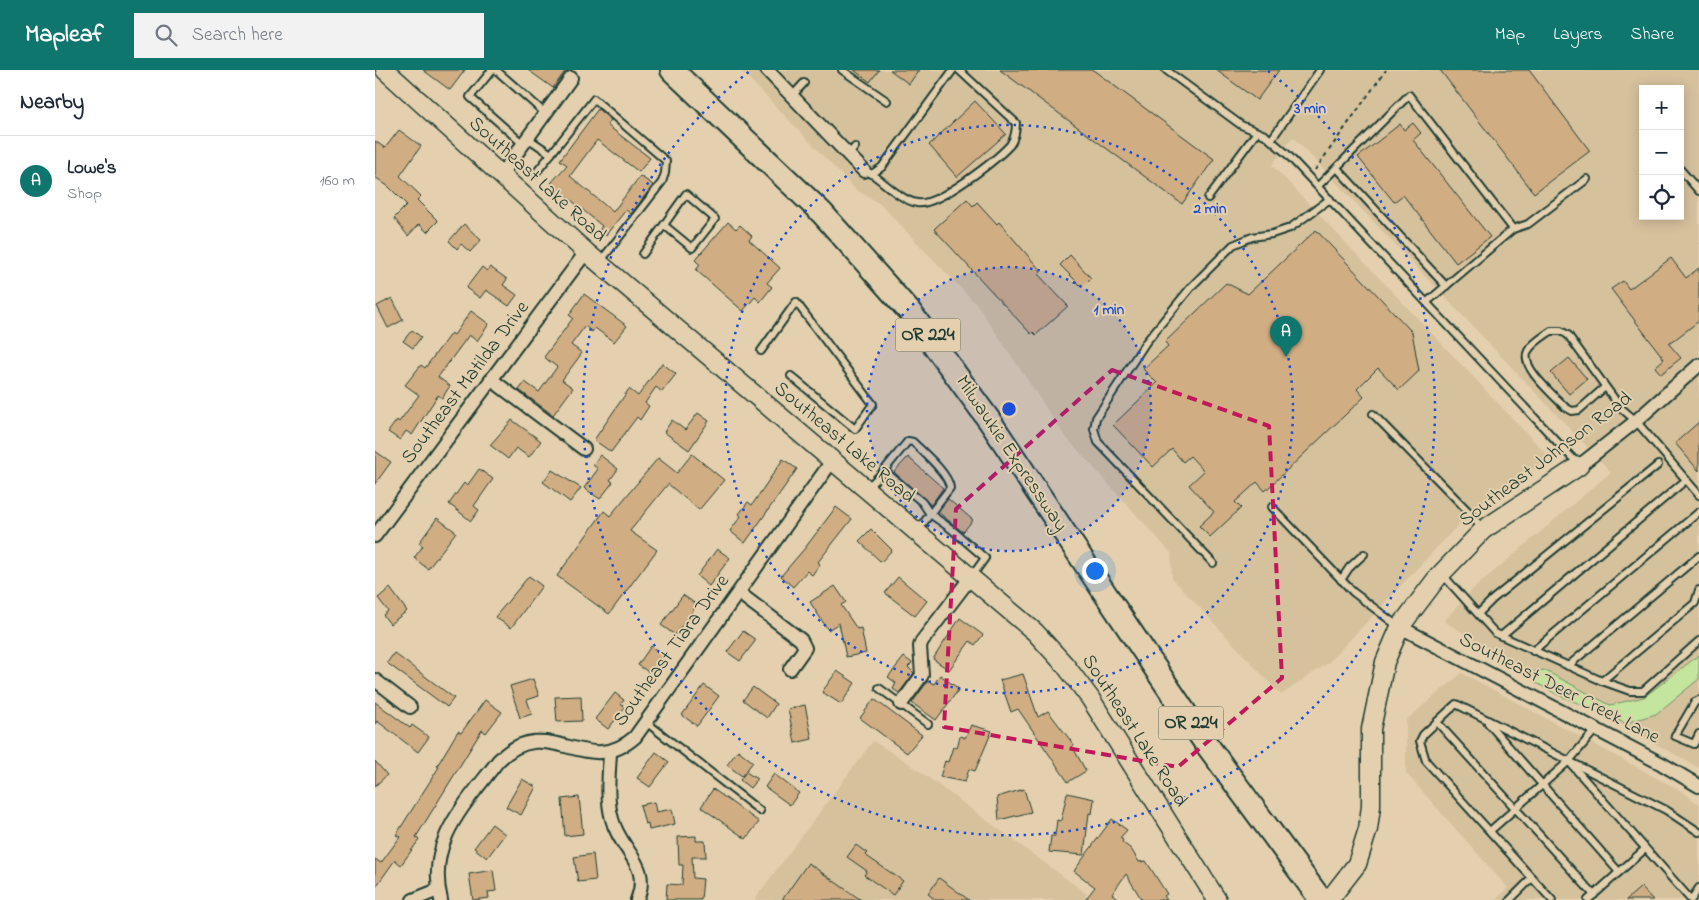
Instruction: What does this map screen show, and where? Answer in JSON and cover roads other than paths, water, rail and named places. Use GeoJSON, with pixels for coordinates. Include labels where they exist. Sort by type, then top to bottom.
{"type":"FeatureCollection","features":[{"type":"Feature","properties":{"kind":"highway","name":"Milwaukie Expressway"},"geometry":{"type":"LineString","coordinates":[[673,70],[823,213],[910,312],[989,420],[1209,748],[1321,900]]}},
{"type":"Feature","properties":{"kind":"street","name":"Southeast Lake Road"},"geometry":{"type":"LineString","coordinates":[[385,70],[592,258],[1031,628],[1065,664],[1090,698],[1217,900]]}},
{"type":"Feature","properties":{"kind":"street"},"geometry":{"type":"LineString","coordinates":[[767,70],[851,151],[868,172]]}},
{"type":"Feature","properties":{"kind":"street"},"geometry":{"type":"LineString","coordinates":[[500,176],[527,142],[571,78]]}},
{"type":"Feature","properties":{"kind":"street","name":"Southeast Matilda Drive"},"geometry":{"type":"LineString","coordinates":[[375,536],[492,380],[592,258]]}},
{"type":"Feature","properties":{"kind":"street","name":"Southeast Johnson Road"},"geometry":{"type":"LineString","coordinates":[[1329,900],[1357,864],[1368,829],[1371,806],[1371,729],[1385,662],[1399,627],[1441,573],[1483,530],[1579,466],[1636,421],[1699,365]]}},
{"type":"Feature","properties":{"kind":"street"},"geometry":{"type":"LineString","coordinates":[[492,380],[584,449]]}},
{"type":"Feature","properties":{"kind":"street","name":"Southeast Tiara Drive"},"geometry":{"type":"LineString","coordinates":[[440,895],[438,860],[447,832],[507,752],[522,744],[540,741],[593,753],[610,753],[624,748],[646,722],[832,461]]}},
{"type":"Feature","properties":{"kind":"street"},"geometry":{"type":"LineString","coordinates":[[901,704],[922,676],[920,646],[922,641],[971,577]]}},
{"type":"Feature","properties":{"kind":"street"},"geometry":{"type":"LineString","coordinates":[[739,593],[801,640],[805,648],[790,669]]}},
{"type":"Feature","properties":{"kind":"street","name":"Southeast Deer Creek Lane"},"geometry":{"type":"LineString","coordinates":[[1399,627],[1698,783]]}},
{"type":"Feature","properties":{"kind":"street"},"geometry":{"type":"LineString","coordinates":[[375,680],[410,707]]}},
{"type":"Feature","properties":{"kind":"street"},"geometry":{"type":"LineString","coordinates":[[610,753],[609,798],[611,817],[621,842],[639,866],[642,878],[641,890],[637,900]]}},
{"type":"Feature","properties":{"kind":"street"},"geometry":{"type":"LineString","coordinates":[[413,900],[440,895]]}},
{"type":"Feature","properties":{"kind":"lane"},"geometry":{"type":"LineString","coordinates":[[492,70],[470,97],[527,142],[551,154]]}},
{"type":"Feature","properties":{"kind":"lane"},"geometry":{"type":"LineString","coordinates":[[496,70],[546,114]]}},
{"type":"Feature","properties":{"kind":"lane"},"geometry":{"type":"LineString","coordinates":[[843,70],[887,101]]}},
{"type":"Feature","properties":{"kind":"lane"},"geometry":{"type":"LineString","coordinates":[[868,172],[882,167],[953,70]]}},
{"type":"Feature","properties":{"kind":"lane"},"geometry":{"type":"LineString","coordinates":[[868,172],[903,197],[917,203],[930,203],[979,170],[1010,145],[1016,134],[1016,123],[959,70]]}},
{"type":"Feature","properties":{"kind":"lane"},"geometry":{"type":"LineString","coordinates":[[1166,70],[1241,125],[1271,140],[1310,177],[1567,449],[1579,466]]}},
{"type":"Feature","properties":{"kind":"lane"},"geometry":{"type":"LineString","coordinates":[[1271,140],[1320,70]]}},
{"type":"Feature","properties":{"kind":"lane"},"geometry":{"type":"LineString","coordinates":[[792,96],[803,83]]}},
{"type":"Feature","properties":{"kind":"lane"},"geometry":{"type":"LineString","coordinates":[[1318,186],[1409,95],[1513,230]]}},
{"type":"Feature","properties":{"kind":"lane"},"geometry":{"type":"LineString","coordinates":[[535,174],[594,99],[666,161],[662,182],[592,258]]}},
{"type":"Feature","properties":{"kind":"lane"},"geometry":{"type":"LineString","coordinates":[[1208,198],[1257,132]]}},
{"type":"Feature","properties":{"kind":"lane"},"geometry":{"type":"LineString","coordinates":[[1337,168],[1446,286]]}},
{"type":"Feature","properties":{"kind":"lane"},"geometry":{"type":"LineString","coordinates":[[1684,174],[1699,191]]}},
{"type":"Feature","properties":{"kind":"lane"},"geometry":{"type":"LineString","coordinates":[[1427,302],[1513,230],[1528,224],[1587,179]]}},
{"type":"Feature","properties":{"kind":"lane"},"geometry":{"type":"LineString","coordinates":[[643,254],[686,194],[715,219],[692,248],[664,225]]}},
{"type":"Feature","properties":{"kind":"lane"},"geometry":{"type":"LineString","coordinates":[[1213,563],[1098,442],[1094,429],[1096,418],[1146,342],[1192,286],[1233,245],[1252,237],[1272,234],[1290,228],[1330,199]]}},
{"type":"Feature","properties":{"kind":"lane"},"geometry":{"type":"LineString","coordinates":[[761,351],[796,302],[873,404],[855,428],[791,376]]}},
{"type":"Feature","properties":{"kind":"lane"},"geometry":{"type":"LineString","coordinates":[[1605,387],[1579,410],[1572,411],[1565,407],[1528,367],[1525,358],[1528,350],[1551,331],[1561,331],[1568,335],[1621,408],[1636,421],[1699,495]]}},
{"type":"Feature","properties":{"kind":"lane"},"geometry":{"type":"LineString","coordinates":[[1373,414],[1467,510],[1483,530]]}},
{"type":"Feature","properties":{"kind":"lane"},"geometry":{"type":"LineString","coordinates":[[866,489],[884,474],[903,444],[908,441],[913,442],[950,483],[948,492],[917,532]]}},
{"type":"Feature","properties":{"kind":"lane"},"geometry":{"type":"LineString","coordinates":[[1479,613],[1493,599],[1658,465]]}},
{"type":"Feature","properties":{"kind":"lane"},"geometry":{"type":"LineString","coordinates":[[884,474],[922,502],[930,514],[950,528],[985,558],[971,577]]}},
{"type":"Feature","properties":{"kind":"lane"},"geometry":{"type":"LineString","coordinates":[[1501,636],[1687,480]]}},
{"type":"Feature","properties":{"kind":"lane"},"geometry":{"type":"LineString","coordinates":[[1272,507],[1360,599],[1399,627]]}},
{"type":"Feature","properties":{"kind":"lane"},"geometry":{"type":"LineString","coordinates":[[1533,651],[1699,512]]}},
{"type":"Feature","properties":{"kind":"lane"},"geometry":{"type":"LineString","coordinates":[[1341,580],[1349,568],[1364,554]]}},
{"type":"Feature","properties":{"kind":"lane"},"geometry":{"type":"LineString","coordinates":[[1568,666],[1698,560]]}},
{"type":"Feature","properties":{"kind":"lane"},"geometry":{"type":"LineString","coordinates":[[1441,573],[1495,633],[1602,681],[1630,691],[1643,691],[1699,641]]}},
{"type":"Feature","properties":{"kind":"lane"},"geometry":{"type":"LineString","coordinates":[[1602,681],[1697,605],[1699,590]]}},
{"type":"Feature","properties":{"kind":"lane"},"geometry":{"type":"LineString","coordinates":[[879,688],[928,724]]}},
{"type":"Feature","properties":{"kind":"lane"},"geometry":{"type":"LineString","coordinates":[[1699,700],[1695,702],[1675,736],[1694,744],[1699,734]]}},
{"type":"Feature","properties":{"kind":"lane"},"geometry":{"type":"LineString","coordinates":[[1552,900],[1426,761],[1420,741],[1456,704],[1666,810],[1699,832]]}},
{"type":"Feature","properties":{"kind":"lane"},"geometry":{"type":"LineString","coordinates":[[1485,720],[1619,872]]}},
{"type":"Feature","properties":{"kind":"lane"},"geometry":{"type":"LineString","coordinates":[[646,722],[760,811]]}},
{"type":"Feature","properties":{"kind":"lane"},"geometry":{"type":"LineString","coordinates":[[1437,722],[1516,808],[1591,898],[1645,848]]}},
{"type":"Feature","properties":{"kind":"lane"},"geometry":{"type":"LineString","coordinates":[[1490,830],[1569,761],[1596,729]]}},
{"type":"Feature","properties":{"kind":"lane"},"geometry":{"type":"LineString","coordinates":[[1569,761],[1691,900],[1699,888]]}},
{"type":"Feature","properties":{"kind":"lane"},"geometry":{"type":"LineString","coordinates":[[1509,900],[1532,878]]}},
{"type":"Feature","properties":{"kind":"place","name":"Lowe's"},"geometry":{"type":"Point","coordinates":[1286,357]}}]}
